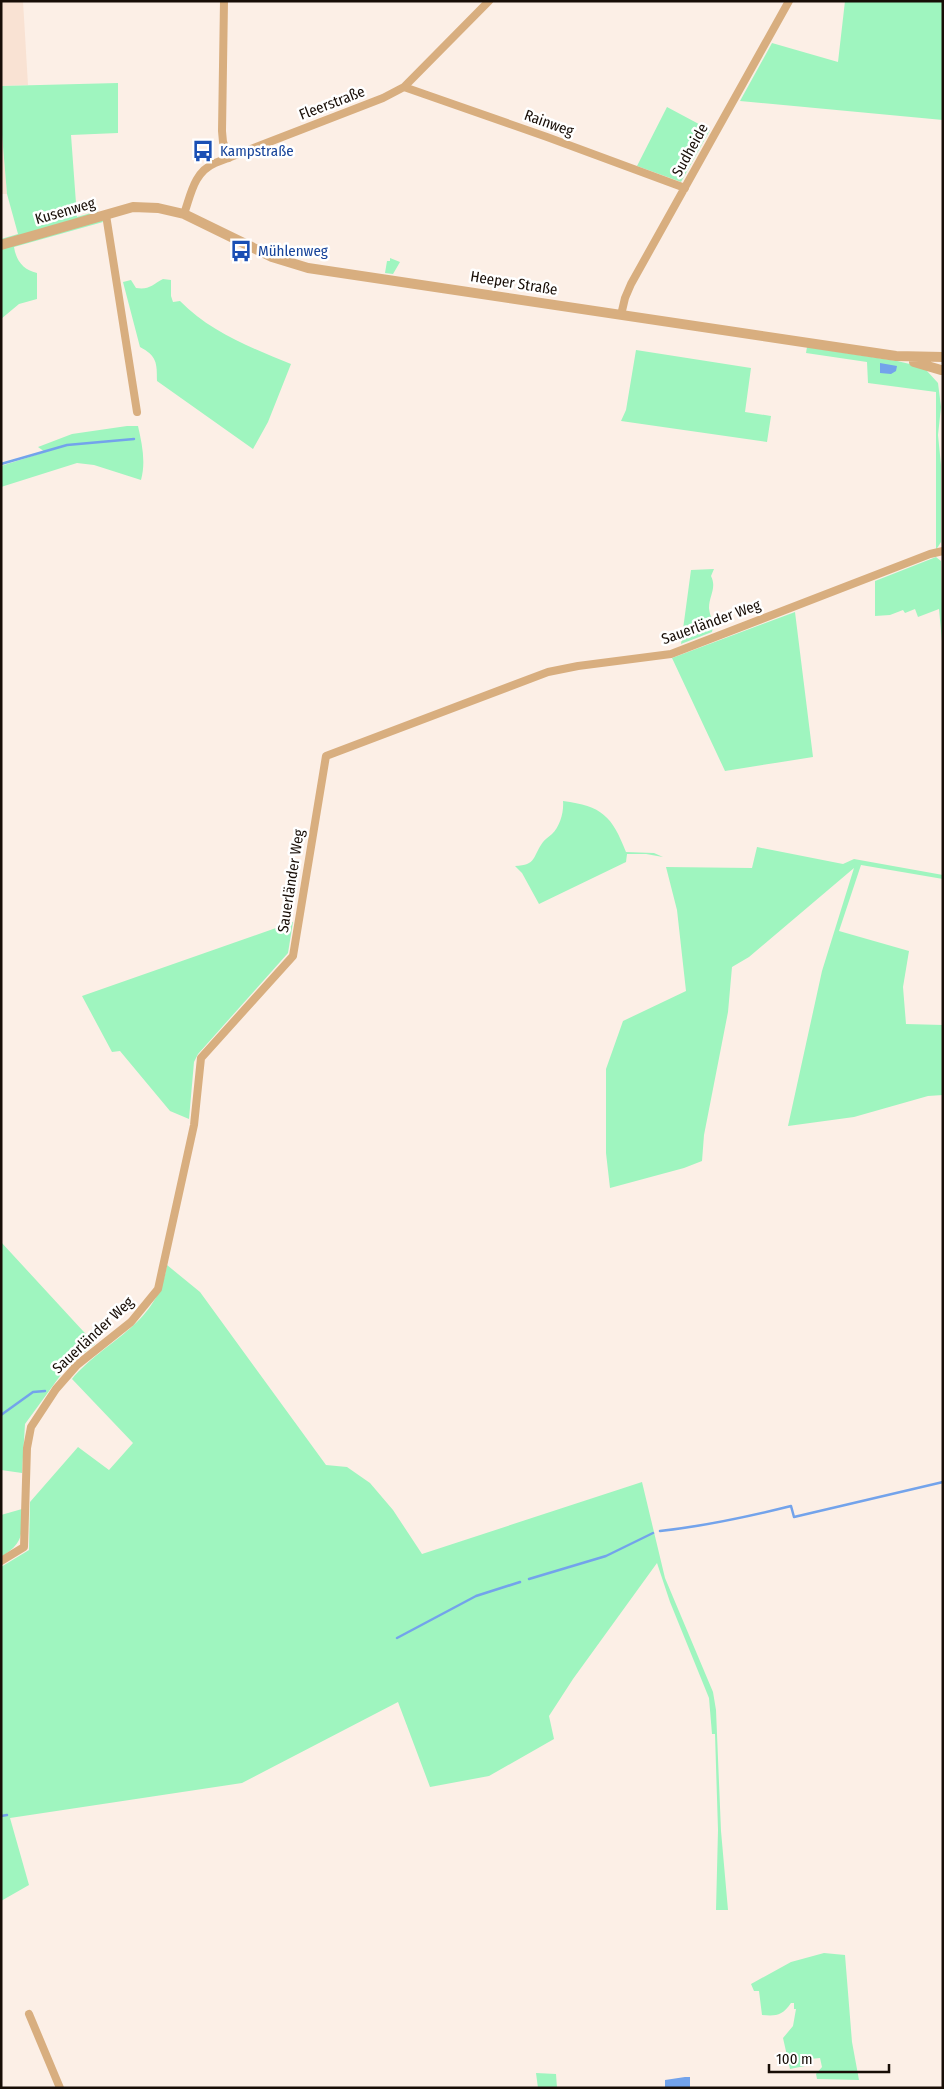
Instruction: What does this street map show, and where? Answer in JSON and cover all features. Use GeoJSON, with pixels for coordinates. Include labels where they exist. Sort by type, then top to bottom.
{"type":"FeatureCollection","features":[{"type":"Feature","properties":{"kind":"street"},"geometry":{"type":"LineString","coordinates":[[224,1],[222,131],[223,142],[229,158]]}},
{"type":"Feature","properties":{"kind":"street","name":"Fleerstraße"},"geometry":{"type":"LineString","coordinates":[[184,214],[200,172],[208,166],[383,98],[404,87],[489,1]]}},
{"type":"Feature","properties":{"kind":"street","name":"Sudheide"},"geometry":{"type":"LineString","coordinates":[[620,315],[628,290],[789,1]]}},
{"type":"Feature","properties":{"kind":"street","name":"Rainweg"},"geometry":{"type":"LineString","coordinates":[[404,87],[685,188]]}},
{"type":"Feature","properties":{"kind":"street","name":"Heeper Straße"},"geometry":{"type":"LineString","coordinates":[[137,207],[169,210],[184,214],[272,257],[308,268],[896,356],[943,357]]}},
{"type":"Feature","properties":{"kind":"street","name":"Kusenweg"},"geometry":{"type":"LineString","coordinates":[[1,245],[137,207]]}},
{"type":"Feature","properties":{"kind":"street"},"geometry":{"type":"LineString","coordinates":[[106,215],[137,412]]}},
{"type":"Feature","properties":{"kind":"street","name":"Heeper Straße"},"geometry":{"type":"LineString","coordinates":[[896,356],[942,371]]}},
{"type":"Feature","properties":{"kind":"street"},"geometry":{"type":"LineString","coordinates":[[942,371],[940,363],[943,357]]}},
{"type":"Feature","properties":{"kind":"street","name":"Sauerländer Weg"},"geometry":{"type":"LineString","coordinates":[[1,1561],[24,1547],[27,1448],[31,1427],[56,1389],[77,1364],[131,1322],[158,1289],[194,1125],[201,1058],[293,956],[326,756],[548,672],[578,666],[670,654],[930,554],[943,551]]}},
{"type":"Feature","properties":{"kind":"street"},"geometry":{"type":"LineString","coordinates":[[28,2014],[60,2088]]}},
{"type":"Feature","properties":{"kind":"shaded area"},"geometry":{"type":"Polygon","coordinates":[[[1,1],[23,1],[28,85],[1,86],[1,1]]]}},
{"type":"Feature","properties":{"kind":"shaded area"},"geometry":{"type":"Polygon","coordinates":[[[1,123],[7,194],[1,194],[1,123]]]}},
{"type":"Feature","properties":{"kind":"green space"},"geometry":{"type":"Polygon","coordinates":[[[845,1],[943,1],[943,120],[740,101],[772,43],[838,62],[845,1]]]}},
{"type":"Feature","properties":{"kind":"green space"},"geometry":{"type":"Polygon","coordinates":[[[118,83],[118,133],[71,135],[77,217],[98,211],[97,213],[1,242],[1,239],[18,234],[7,194],[1,123],[1,86],[118,83]]]}},
{"type":"Feature","properties":{"kind":"green space"},"geometry":{"type":"Polygon","coordinates":[[[667,107],[710,130],[681,182],[637,166],[667,107]]]}},
{"type":"Feature","properties":{"kind":"green space"},"geometry":{"type":"Polygon","coordinates":[[[102,220],[103,222],[14,247],[16,256],[21,264],[28,270],[37,273],[37,299],[19,304],[1,319],[1,249],[102,220]]]}},
{"type":"Feature","properties":{"kind":"green space"},"geometry":{"type":"Polygon","coordinates":[[[390,258],[400,262],[393,274],[385,273],[387,261],[390,261],[390,258]]]}},
{"type":"Feature","properties":{"kind":"green space"},"geometry":{"type":"Polygon","coordinates":[[[163,279],[171,280],[173,302],[180,301],[205,322],[232,338],[291,364],[268,422],[253,449],[157,381],[157,369],[153,357],[140,347],[123,282],[131,280],[136,288],[144,288],[163,279]]]}},
{"type":"Feature","properties":{"kind":"green space"},"geometry":{"type":"Polygon","coordinates":[[[807,347],[897,361],[927,368],[927,371],[938,383],[941,407],[938,435],[941,465],[941,542],[936,550],[936,392],[868,383],[867,362],[806,353],[807,347]]]}},
{"type":"Feature","properties":{"kind":"green space"},"geometry":{"type":"Polygon","coordinates":[[[636,350],[751,368],[745,412],[771,416],[767,442],[621,421],[626,410],[636,350]]]}},
{"type":"Feature","properties":{"kind":"green space"},"geometry":{"type":"Polygon","coordinates":[[[138,426],[143,460],[141,480],[94,465],[77,463],[1,487],[1,466],[45,452],[38,447],[72,434],[138,426]]]}},
{"type":"Feature","properties":{"kind":"green space"},"geometry":{"type":"Polygon","coordinates":[[[936,557],[941,561],[943,652],[939,609],[918,617],[915,609],[905,613],[903,610],[890,615],[875,616],[875,581],[936,557]]]}},
{"type":"Feature","properties":{"kind":"green space"},"geometry":{"type":"Polygon","coordinates":[[[714,569],[711,576],[713,588],[709,604],[713,622],[712,632],[681,644],[691,570],[714,569]]]}},
{"type":"Feature","properties":{"kind":"green space"},"geometry":{"type":"Polygon","coordinates":[[[795,612],[813,757],[725,771],[672,658],[795,612]]]}},
{"type":"Feature","properties":{"kind":"green space"},"geometry":{"type":"Polygon","coordinates":[[[563,801],[587,806],[604,815],[616,830],[626,852],[654,853],[663,857],[646,854],[627,854],[626,862],[539,904],[522,873],[515,866],[531,862],[544,841],[555,831],[561,819],[563,801]]]}},
{"type":"Feature","properties":{"kind":"green space"},"geometry":{"type":"Polygon","coordinates":[[[757,847],[843,864],[854,859],[943,875],[943,879],[861,865],[839,931],[909,951],[903,987],[906,1024],[943,1025],[943,1095],[928,1096],[854,1117],[788,1126],[822,971],[854,868],[749,957],[732,967],[728,1012],[704,1135],[702,1161],[684,1168],[610,1188],[606,1153],[606,1069],[623,1021],[686,991],[677,910],[666,867],[752,868],[757,847]]]}},
{"type":"Feature","properties":{"kind":"green space"},"geometry":{"type":"Polygon","coordinates":[[[293,922],[288,953],[198,1054],[194,1062],[189,1119],[170,1111],[120,1051],[112,1052],[82,996],[293,922]]]}},
{"type":"Feature","properties":{"kind":"green space"},"geometry":{"type":"Polygon","coordinates":[[[1,1242],[95,1344],[68,1365],[25,1424],[22,1473],[1,1470],[1,1242]]]}},
{"type":"Feature","properties":{"kind":"green space"},"geometry":{"type":"Polygon","coordinates":[[[167,1265],[200,1292],[326,1465],[347,1467],[370,1483],[393,1510],[422,1554],[642,1482],[665,1578],[713,1692],[716,1710],[721,1831],[728,1910],[716,1910],[718,1830],[715,1734],[712,1734],[709,1698],[670,1602],[657,1563],[573,1679],[549,1716],[554,1739],[489,1776],[430,1787],[398,1702],[242,1783],[10,1818],[29,1885],[1,1901],[1,1567],[29,1550],[30,1502],[78,1447],[109,1470],[133,1443],[72,1379],[100,1352],[129,1330],[142,1317],[153,1303],[161,1286],[167,1265]]]}},
{"type":"Feature","properties":{"kind":"green space"},"geometry":{"type":"Polygon","coordinates":[[[22,1509],[22,1525],[18,1542],[9,1552],[1,1557],[1,1515],[22,1509]]]}},
{"type":"Feature","properties":{"kind":"green space"},"geometry":{"type":"Polygon","coordinates":[[[824,1953],[845,1955],[852,2042],[859,2080],[817,2079],[816,2074],[822,2067],[820,2058],[810,2059],[810,2065],[790,2069],[783,2038],[793,2026],[796,2009],[794,2009],[794,2003],[791,2003],[778,2014],[762,2015],[759,1991],[754,1991],[751,1984],[791,1962],[824,1953]]]}},
{"type":"Feature","properties":{"kind":"green space"},"geometry":{"type":"Polygon","coordinates":[[[536,2073],[556,2074],[557,2088],[538,2088],[536,2073]]]}},
{"type":"Feature","properties":{"kind":"water"},"geometry":{"type":"Polygon","coordinates":[[[880,363],[897,366],[896,371],[891,374],[880,373],[880,363]]]}},
{"type":"Feature","properties":{"kind":"water"},"geometry":{"type":"Polygon","coordinates":[[[690,2077],[690,2088],[665,2088],[665,2080],[690,2077]]]}},
{"type":"Feature","properties":{"kind":"waterway"},"geometry":{"type":"LineString","coordinates":[[1,464],[67,445],[134,439]]}},
{"type":"Feature","properties":{"kind":"waterway"},"geometry":{"type":"LineString","coordinates":[[1,1415],[33,1392],[45,1391]]}},
{"type":"Feature","properties":{"kind":"waterway"},"geometry":{"type":"LineString","coordinates":[[660,1531],[726,1521],[791,1506],[794,1517],[943,1482]]}},
{"type":"Feature","properties":{"kind":"waterway"},"geometry":{"type":"LineString","coordinates":[[529,1579],[606,1556],[653,1533]]}},
{"type":"Feature","properties":{"kind":"waterway"},"geometry":{"type":"LineString","coordinates":[[397,1638],[476,1596],[520,1582]]}},
{"type":"Feature","properties":{"kind":"waterway"},"geometry":{"type":"LineString","coordinates":[[1,1816],[7,1815]]}},
{"type":"Feature","properties":{"kind":"place","name":"Kampstraße"},"geometry":{"type":"Point","coordinates":[203,151]}},
{"type":"Feature","properties":{"kind":"place","name":"Mühlenweg"},"geometry":{"type":"Point","coordinates":[241,251]}}]}
